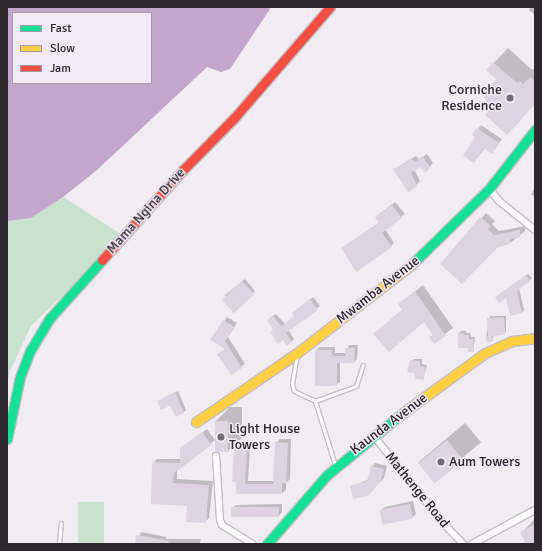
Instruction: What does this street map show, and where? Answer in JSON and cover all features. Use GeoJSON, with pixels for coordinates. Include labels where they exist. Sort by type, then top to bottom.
{"type":"FeatureCollection","features":[{"type":"Feature","properties":{"kind":"street","name":"Mama Ngina Drive"},"geometry":{"type":"LineString","coordinates":[[7,439],[20,376],[30,351],[50,318],[183,170],[235,117],[330,7]]}},
{"type":"Feature","properties":{"kind":"street","name":"Mwamba Avenue"},"geometry":{"type":"LineString","coordinates":[[196,422],[297,353],[403,272],[489,189],[535,130]]}},
{"type":"Feature","properties":{"kind":"street"},"geometry":{"type":"LineString","coordinates":[[489,189],[499,201],[535,230]]}},
{"type":"Feature","properties":{"kind":"street","name":"Kaunda Avenue"},"geometry":{"type":"LineString","coordinates":[[267,544],[336,467],[373,435],[485,353],[512,341],[535,338]]}},
{"type":"Feature","properties":{"kind":"street","name":"Mathenge Road"},"geometry":{"type":"LineString","coordinates":[[373,435],[444,524],[463,544]]}},
{"type":"Feature","properties":{"kind":"street"},"geometry":{"type":"LineString","coordinates":[[216,456],[220,520],[222,525],[253,544]]}},
{"type":"Feature","properties":{"kind":"street"},"geometry":{"type":"LineString","coordinates":[[472,544],[535,510]]}},
{"type":"Feature","properties":{"kind":"lane"},"geometry":{"type":"LineString","coordinates":[[297,353],[292,384],[294,391],[315,401],[356,386],[363,365]]}},
{"type":"Feature","properties":{"kind":"lane"},"geometry":{"type":"LineString","coordinates":[[315,401],[336,467]]}},
{"type":"Feature","properties":{"kind":"lane"},"geometry":{"type":"LineString","coordinates":[[60,544],[61,524]]}},
{"type":"Feature","properties":{"kind":"green space"},"geometry":{"type":"Polygon","coordinates":[[[63,197],[124,236],[31,326],[10,371],[7,384],[7,221],[31,218],[63,197]]]}},
{"type":"Feature","properties":{"kind":"green space"},"geometry":{"type":"Polygon","coordinates":[[[78,502],[104,502],[104,544],[78,544],[78,502]]]}},
{"type":"Feature","properties":{"kind":"shaded area"},"geometry":{"type":"Polygon","coordinates":[[[7,7],[269,7],[270,9],[230,69],[221,72],[207,67],[97,170],[63,197],[31,218],[7,221],[7,7]]]}},
{"type":"Feature","properties":{"kind":"building","name":"Corniche Residence"},"geometry":{"type":"Polygon","coordinates":[[[493,62],[517,83],[520,81],[523,84],[530,77],[535,81],[535,104],[507,135],[485,115],[488,112],[484,109],[486,101],[483,94],[496,79],[486,70],[493,62]]]}},
{"type":"Feature","properties":{"kind":"building"},"geometry":{"type":"Polygon","coordinates":[[[477,128],[499,143],[492,154],[484,148],[474,163],[463,156],[475,137],[472,135],[477,128]]]}},
{"type":"Feature","properties":{"kind":"building"},"geometry":{"type":"Polygon","coordinates":[[[423,157],[430,167],[426,173],[420,167],[411,173],[417,186],[408,192],[393,169],[412,159],[415,162],[423,157]]]}},
{"type":"Feature","properties":{"kind":"building"},"geometry":{"type":"Polygon","coordinates":[[[392,205],[402,218],[382,233],[392,247],[356,272],[341,248],[379,223],[375,217],[392,205]]]}},
{"type":"Feature","properties":{"kind":"building"},"geometry":{"type":"Polygon","coordinates":[[[480,217],[491,226],[488,229],[494,235],[520,230],[520,237],[510,239],[510,244],[498,247],[462,284],[440,264],[480,217]]]}},
{"type":"Feature","properties":{"kind":"building"},"geometry":{"type":"Polygon","coordinates":[[[526,275],[530,281],[517,291],[522,313],[510,316],[506,298],[499,303],[495,297],[526,275]]]}},
{"type":"Feature","properties":{"kind":"building"},"geometry":{"type":"Polygon","coordinates":[[[242,281],[254,294],[234,313],[222,300],[242,281]]]}},
{"type":"Feature","properties":{"kind":"building"},"geometry":{"type":"Polygon","coordinates":[[[415,291],[446,336],[434,344],[429,337],[433,335],[424,322],[389,352],[373,334],[402,310],[398,304],[415,291]]]}},
{"type":"Feature","properties":{"kind":"building"},"geometry":{"type":"Polygon","coordinates":[[[310,299],[318,310],[286,333],[292,342],[287,346],[283,340],[278,344],[270,332],[273,330],[267,320],[273,316],[281,326],[294,316],[292,313],[310,299]]]}},
{"type":"Feature","properties":{"kind":"building"},"geometry":{"type":"Polygon","coordinates":[[[504,317],[505,335],[492,336],[493,341],[487,343],[485,337],[488,336],[487,318],[504,317]]]}},
{"type":"Feature","properties":{"kind":"building"},"geometry":{"type":"Polygon","coordinates":[[[223,320],[234,327],[225,341],[242,368],[231,375],[217,354],[225,349],[210,340],[223,320]]]}},
{"type":"Feature","properties":{"kind":"building"},"geometry":{"type":"Polygon","coordinates":[[[458,333],[469,335],[469,339],[473,339],[474,352],[468,352],[468,348],[458,348],[458,333]]]}},
{"type":"Feature","properties":{"kind":"building"},"geometry":{"type":"Polygon","coordinates":[[[345,348],[355,348],[354,363],[337,363],[337,386],[315,386],[315,350],[332,350],[332,356],[345,356],[345,348]]]}},
{"type":"Feature","properties":{"kind":"building"},"geometry":{"type":"Polygon","coordinates":[[[410,360],[420,361],[420,366],[425,367],[424,380],[415,379],[415,373],[407,372],[410,360]]]}},
{"type":"Feature","properties":{"kind":"building"},"geometry":{"type":"Polygon","coordinates":[[[175,392],[184,413],[176,417],[170,406],[161,410],[157,401],[175,392]]]}},
{"type":"Feature","properties":{"kind":"building","name":"Light House Towers"},"geometry":{"type":"Polygon","coordinates":[[[215,421],[228,421],[228,452],[215,452],[215,421]]]}},
{"type":"Feature","properties":{"kind":"building"},"geometry":{"type":"Polygon","coordinates":[[[202,432],[212,445],[174,473],[173,483],[209,485],[206,523],[186,522],[187,506],[151,504],[152,462],[180,463],[180,448],[202,432]]]}},
{"type":"Feature","properties":{"kind":"building","name":"Aum Towers"},"geometry":{"type":"Polygon","coordinates":[[[447,440],[463,460],[435,483],[418,463],[447,440]]]}},
{"type":"Feature","properties":{"kind":"building"},"geometry":{"type":"Polygon","coordinates":[[[275,442],[288,443],[286,483],[282,483],[282,494],[236,494],[236,482],[232,482],[234,449],[247,450],[245,484],[273,484],[275,442]]]}},
{"type":"Feature","properties":{"kind":"building"},"geometry":{"type":"Polygon","coordinates":[[[371,466],[384,469],[380,482],[368,496],[353,499],[350,486],[367,481],[371,466]]]}},
{"type":"Feature","properties":{"kind":"building"},"geometry":{"type":"Polygon","coordinates":[[[410,504],[413,519],[382,525],[380,510],[410,504]]]}},
{"type":"Feature","properties":{"kind":"building"},"geometry":{"type":"Polygon","coordinates":[[[231,507],[279,507],[279,517],[231,517],[231,507]]]}},
{"type":"Feature","properties":{"kind":"building"},"geometry":{"type":"Polygon","coordinates":[[[535,524],[535,544],[526,544],[520,532],[535,524]]]}},
{"type":"Feature","properties":{"kind":"building"},"geometry":{"type":"Polygon","coordinates":[[[136,535],[169,541],[168,544],[135,544],[136,535]]]}},
{"type":"Feature","properties":{"kind":"traffic: fast"},"geometry":{"type":"LineString","coordinates":[[411,265],[489,189],[535,130]]}},
{"type":"Feature","properties":{"kind":"traffic: fast"},"geometry":{"type":"LineString","coordinates":[[7,439],[20,377],[30,351],[50,318],[102,260]]}},
{"type":"Feature","properties":{"kind":"traffic: fast"},"geometry":{"type":"LineString","coordinates":[[267,544],[327,475],[404,412]]}},
{"type":"Feature","properties":{"kind":"traffic: slow"},"geometry":{"type":"LineString","coordinates":[[196,422],[297,353],[411,265]]}},
{"type":"Feature","properties":{"kind":"traffic: slow"},"geometry":{"type":"LineString","coordinates":[[404,412],[485,353],[512,341],[535,338]]}},
{"type":"Feature","properties":{"kind":"traffic: jam"},"geometry":{"type":"LineString","coordinates":[[102,260],[183,170],[235,117],[330,7]]}},
{"type":"Feature","properties":{"kind":"place","name":"Corniche Residence"},"geometry":{"type":"Point","coordinates":[510,98]}},
{"type":"Feature","properties":{"kind":"place","name":"Light House Towers"},"geometry":{"type":"Point","coordinates":[221,437]}},
{"type":"Feature","properties":{"kind":"place","name":"Aum Towers"},"geometry":{"type":"Point","coordinates":[441,462]}}]}
